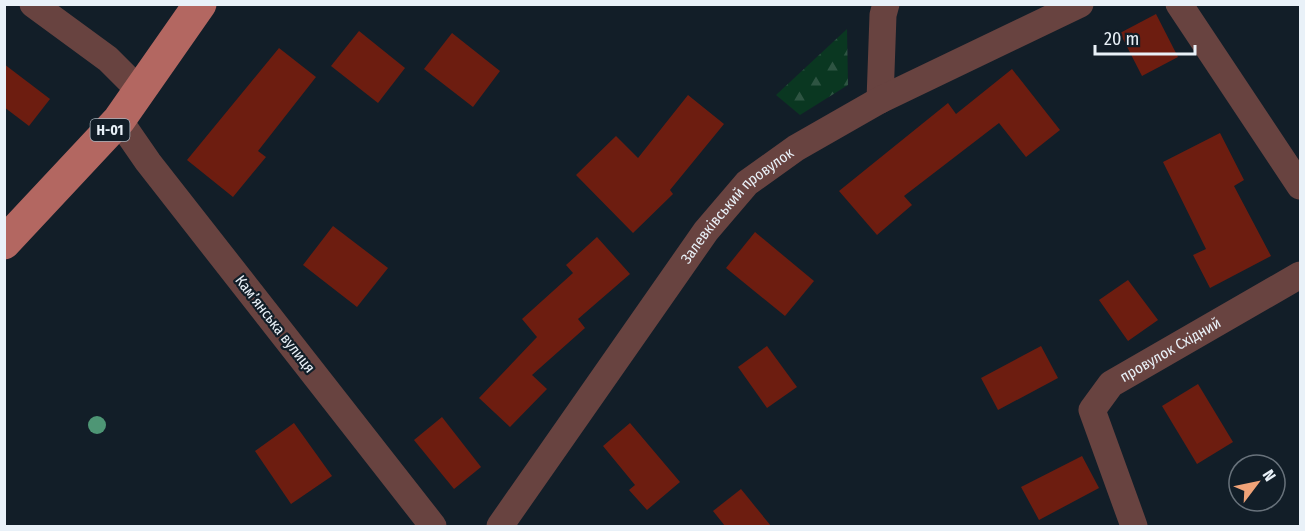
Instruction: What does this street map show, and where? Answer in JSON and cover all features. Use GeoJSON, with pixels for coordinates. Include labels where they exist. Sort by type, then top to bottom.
{"type":"FeatureCollection","features":[{"type":"Feature","properties":{"kind":"main road","name":"Н-01"},"geometry":{"type":"LineString","coordinates":[[4,243],[119,120],[200,4]]}},
{"type":"Feature","properties":{"kind":"street"},"geometry":{"type":"LineString","coordinates":[[33,4],[108,59],[140,92]]}},
{"type":"Feature","properties":{"kind":"street"},"geometry":{"type":"LineString","coordinates":[[880,99],[883,15],[886,4]]}},
{"type":"Feature","properties":{"kind":"street","name":"Залевківський провулок"},"geometry":{"type":"LineString","coordinates":[[500,526],[706,231],[747,183],[796,148],[880,99],[1080,4]]}},
{"type":"Feature","properties":{"kind":"street"},"geometry":{"type":"LineString","coordinates":[[1179,4],[1300,186]]}},
{"type":"Feature","properties":{"kind":"street","name":"Камʼянська вулиця"},"geometry":{"type":"LineString","coordinates":[[119,120],[148,162],[425,524]]}},
{"type":"Feature","properties":{"kind":"street","name":"провулок Східний"},"geometry":{"type":"LineString","coordinates":[[1134,526],[1092,410],[1110,384],[1300,276]]}},
{"type":"Feature","properties":{"kind":"green space"},"geometry":{"type":"Polygon","coordinates":[[[847,29],[848,85],[800,115],[776,95],[847,29]]]}},
{"type":"Feature","properties":{"kind":"building"},"geometry":{"type":"Polygon","coordinates":[[[1156,14],[1178,57],[1142,76],[1120,33],[1156,14]]]}},
{"type":"Feature","properties":{"kind":"building"},"geometry":{"type":"Polygon","coordinates":[[[359,31],[405,68],[378,103],[331,66],[359,31]]]}},
{"type":"Feature","properties":{"kind":"building"},"geometry":{"type":"Polygon","coordinates":[[[452,33],[500,71],[473,107],[424,69],[452,33]]]}},
{"type":"Feature","properties":{"kind":"building"},"geometry":{"type":"Polygon","coordinates":[[[279,48],[316,77],[258,151],[266,157],[233,197],[187,160],[279,48]]]}},
{"type":"Feature","properties":{"kind":"building"},"geometry":{"type":"Polygon","coordinates":[[[4,64],[50,99],[29,126],[4,107],[4,64]]]}},
{"type":"Feature","properties":{"kind":"building"},"geometry":{"type":"Polygon","coordinates":[[[1012,69],[1060,130],[1026,157],[999,123],[904,196],[912,205],[877,235],[839,191],[948,103],[956,114],[1012,69]]]}},
{"type":"Feature","properties":{"kind":"building"},"geometry":{"type":"Polygon","coordinates":[[[688,95],[724,124],[670,190],[673,194],[633,233],[576,175],[616,136],[638,158],[688,95]]]}},
{"type":"Feature","properties":{"kind":"building"},"geometry":{"type":"Polygon","coordinates":[[[1220,133],[1244,180],[1234,186],[1271,256],[1210,288],[1193,255],[1206,249],[1163,162],[1220,133]]]}},
{"type":"Feature","properties":{"kind":"building"},"geometry":{"type":"Polygon","coordinates":[[[333,226],[388,268],[357,307],[303,265],[333,226]]]}},
{"type":"Feature","properties":{"kind":"building"},"geometry":{"type":"Polygon","coordinates":[[[755,232],[814,281],[785,316],[726,268],[755,232]]]}},
{"type":"Feature","properties":{"kind":"building"},"geometry":{"type":"Polygon","coordinates":[[[597,237],[630,274],[578,319],[585,328],[532,375],[547,389],[510,427],[479,398],[537,337],[522,319],[573,273],[566,265],[597,237]]]}},
{"type":"Feature","properties":{"kind":"building"},"geometry":{"type":"Polygon","coordinates":[[[1128,280],[1158,320],[1128,341],[1099,300],[1128,280]]]}},
{"type":"Feature","properties":{"kind":"building"},"geometry":{"type":"Polygon","coordinates":[[[767,346],[797,387],[767,408],[738,367],[767,346]]]}},
{"type":"Feature","properties":{"kind":"building"},"geometry":{"type":"Polygon","coordinates":[[[1041,346],[1058,378],[998,410],[981,378],[1041,346]]]}},
{"type":"Feature","properties":{"kind":"building"},"geometry":{"type":"Polygon","coordinates":[[[1198,384],[1233,442],[1197,464],[1162,406],[1198,384]]]}},
{"type":"Feature","properties":{"kind":"building"},"geometry":{"type":"Polygon","coordinates":[[[442,417],[481,467],[454,489],[414,440],[442,417]]]}},
{"type":"Feature","properties":{"kind":"building"},"geometry":{"type":"Polygon","coordinates":[[[294,423],[332,476],[291,504],[255,451],[294,423]]]}},
{"type":"Feature","properties":{"kind":"building"},"geometry":{"type":"Polygon","coordinates":[[[630,423],[680,482],[647,510],[629,490],[635,485],[603,446],[630,423]]]}},
{"type":"Feature","properties":{"kind":"building"},"geometry":{"type":"Polygon","coordinates":[[[1082,456],[1099,488],[1039,520],[1021,487],[1082,456]]]}},
{"type":"Feature","properties":{"kind":"building"},"geometry":{"type":"Polygon","coordinates":[[[741,489],[771,526],[725,526],[713,511],[741,489]]]}}]}
